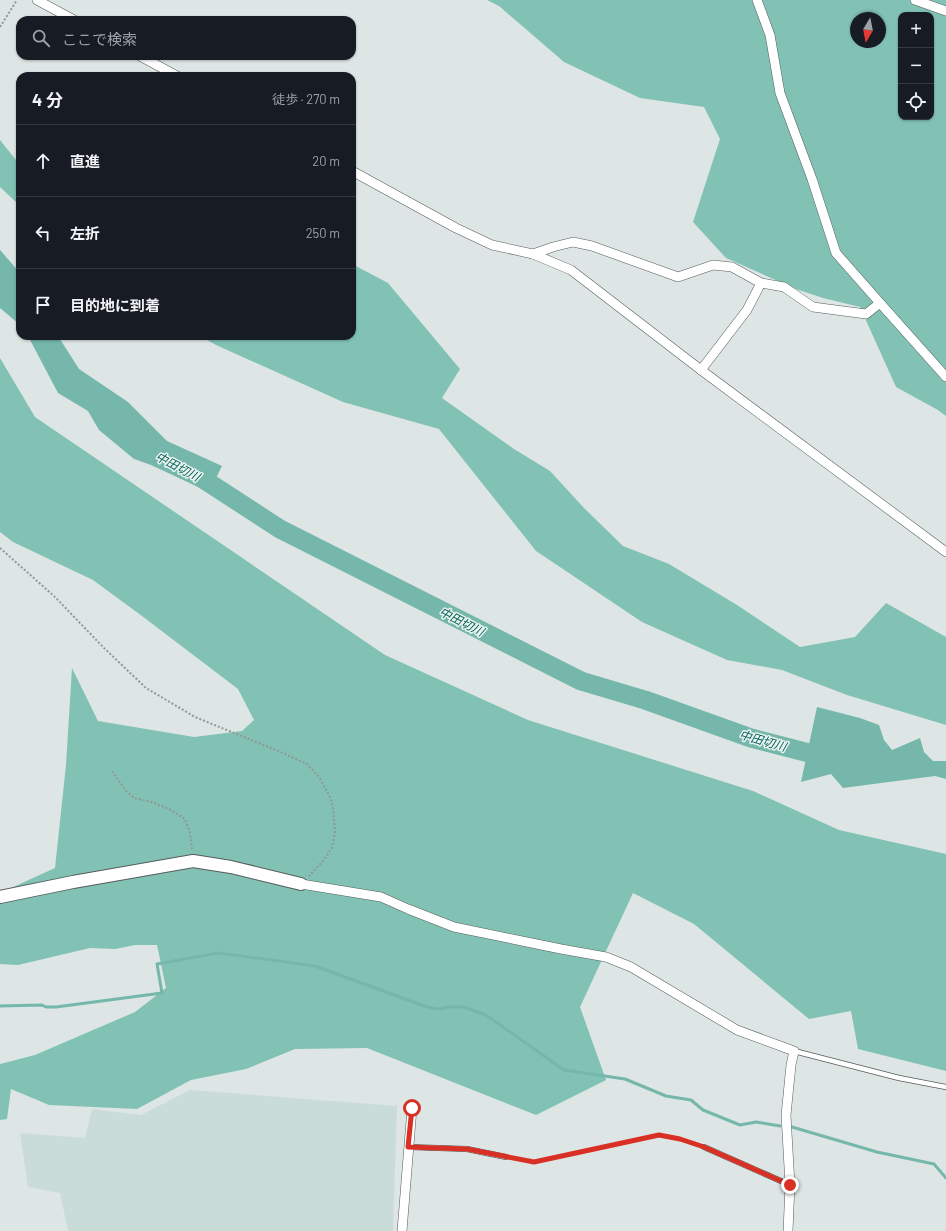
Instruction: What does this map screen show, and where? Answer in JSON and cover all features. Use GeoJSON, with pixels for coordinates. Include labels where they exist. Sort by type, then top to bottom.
{"type":"FeatureCollection","features":[{"type":"Feature","properties":{"kind":"street"},"geometry":{"type":"LineString","coordinates":[[37,0],[67,16]]}},
{"type":"Feature","properties":{"kind":"street"},"geometry":{"type":"LineString","coordinates":[[757,0],[770,35],[780,92],[812,179],[836,253],[946,377]]}},
{"type":"Feature","properties":{"kind":"street"},"geometry":{"type":"LineString","coordinates":[[915,0],[946,10]]}},
{"type":"Feature","properties":{"kind":"street"},"geometry":{"type":"LineString","coordinates":[[147,60],[170,72]]}},
{"type":"Feature","properties":{"kind":"street"},"geometry":{"type":"LineString","coordinates":[[356,173],[456,228],[492,245],[533,254],[571,270],[701,370],[946,552]]}},
{"type":"Feature","properties":{"kind":"street"},"geometry":{"type":"LineString","coordinates":[[533,254],[573,242],[592,246],[678,277],[713,265],[732,267],[761,283],[784,288],[813,307],[866,314],[880,303]]}},
{"type":"Feature","properties":{"kind":"street"},"geometry":{"type":"LineString","coordinates":[[701,370],[746,310],[761,283]]}},
{"type":"Feature","properties":{"kind":"street"},"geometry":{"type":"LineString","coordinates":[[0,897],[73,882],[193,861],[231,867],[301,884],[382,897],[454,927],[606,957],[631,967],[737,1030],[794,1051],[791,1065],[786,1115],[790,1185],[788,1231]]}},
{"type":"Feature","properties":{"kind":"street"},"geometry":{"type":"LineString","coordinates":[[402,1231],[412,1108]]}},
{"type":"Feature","properties":{"kind":"lane"},"geometry":{"type":"LineString","coordinates":[[794,1051],[899,1078],[946,1086]]}},
{"type":"Feature","properties":{"kind":"lane"},"geometry":{"type":"LineString","coordinates":[[408,1147],[467,1149],[506,1156]]}},
{"type":"Feature","properties":{"kind":"lane"},"geometry":{"type":"LineString","coordinates":[[704,1147],[790,1185]]}},
{"type":"Feature","properties":{"kind":"path"},"geometry":{"type":"LineString","coordinates":[[0,27],[17,0]]}},
{"type":"Feature","properties":{"kind":"path"},"geometry":{"type":"LineString","coordinates":[[0,548],[55,597],[104,648],[146,688],[195,717],[307,764],[319,777],[330,797],[333,807],[336,832],[332,848],[323,861],[301,884]]}},
{"type":"Feature","properties":{"kind":"path"},"geometry":{"type":"LineString","coordinates":[[112,771],[126,791],[134,798],[152,802],[171,810],[185,819],[190,832],[193,861]]}},
{"type":"Feature","properties":{"kind":"path"},"geometry":{"type":"LineString","coordinates":[[506,1156],[534,1162],[659,1135],[680,1139],[704,1147]]}},
{"type":"Feature","properties":{"kind":"shaded area"},"geometry":{"type":"Polygon","coordinates":[[[487,0],[946,0],[946,416],[896,387],[860,307],[823,298],[796,289],[726,258],[693,222],[720,139],[704,107],[640,98],[564,62],[499,6],[487,0]]]}},
{"type":"Feature","properties":{"kind":"shaded area"},"geometry":{"type":"Polygon","coordinates":[[[0,140],[16,160],[16,202],[0,187],[0,140]]]}},
{"type":"Feature","properties":{"kind":"shaded area"},"geometry":{"type":"Polygon","coordinates":[[[356,266],[388,283],[460,369],[442,398],[514,449],[550,471],[584,508],[623,546],[669,564],[737,605],[800,647],[855,637],[886,603],[946,637],[946,725],[847,695],[782,670],[727,660],[642,622],[536,551],[439,429],[343,402],[207,340],[356,340],[356,266]]]}},
{"type":"Feature","properties":{"kind":"shaded area"},"geometry":{"type":"Polygon","coordinates":[[[0,358],[35,417],[385,655],[528,720],[753,791],[839,830],[946,854],[946,1071],[858,1049],[851,1011],[809,1019],[694,924],[633,893],[580,1007],[606,1080],[536,1115],[367,1048],[295,1049],[246,1069],[191,1080],[137,1109],[49,1105],[11,1089],[7,1119],[0,1120],[0,1064],[35,1055],[135,1012],[166,988],[157,945],[135,945],[115,949],[90,948],[18,965],[0,964],[0,893],[55,868],[66,765],[72,668],[98,721],[194,737],[242,731],[254,720],[238,689],[142,616],[93,580],[13,542],[0,532],[0,358]]]}},
{"type":"Feature","properties":{"kind":"shaded area"},"geometry":{"type":"Polygon","coordinates":[[[190,1090],[397,1106],[393,1231],[68,1231],[60,1193],[28,1187],[20,1133],[85,1138],[92,1109],[141,1115],[190,1090]]]}},
{"type":"Feature","properties":{"kind":"water"},"geometry":{"type":"Polygon","coordinates":[[[0,250],[16,268],[16,322],[0,308],[0,250]]]}},
{"type":"Feature","properties":{"kind":"water"},"geometry":{"type":"Polygon","coordinates":[[[30,340],[61,340],[79,369],[128,402],[167,441],[222,466],[209,492],[151,465],[134,459],[99,430],[88,411],[58,393],[30,340]]]}},
{"type":"Feature","properties":{"kind":"water"},"geometry":{"type":"Polygon","coordinates":[[[817,707],[860,718],[879,725],[884,740],[892,750],[920,738],[924,752],[933,761],[946,761],[946,779],[935,776],[843,788],[831,774],[801,782],[817,707]]]}},
{"type":"Feature","properties":{"kind":"waterway","name":"中田切川"},"geometry":{"type":"LineString","coordinates":[[190,472],[280,529],[581,681],[645,700],[751,738],[832,759]]}},
{"type":"Feature","properties":{"kind":"waterway"},"geometry":{"type":"LineString","coordinates":[[0,1006],[42,1005],[46,1007],[56,1007],[162,993],[157,964],[218,953],[315,966],[427,1007],[439,1009],[464,1007],[486,1015],[564,1070],[625,1079],[666,1096],[691,1100],[703,1110],[740,1125],[756,1122],[780,1126]]}},
{"type":"Feature","properties":{"kind":"waterway"},"geometry":{"type":"LineString","coordinates":[[792,1127],[877,1152],[934,1164],[946,1178]]}},
{"type":"Feature","properties":{"kind":"route"},"geometry":{"type":"LineString","coordinates":[[412,1108],[408,1147],[467,1149],[534,1162],[659,1135],[680,1139],[704,1147],[790,1185]]}}]}
